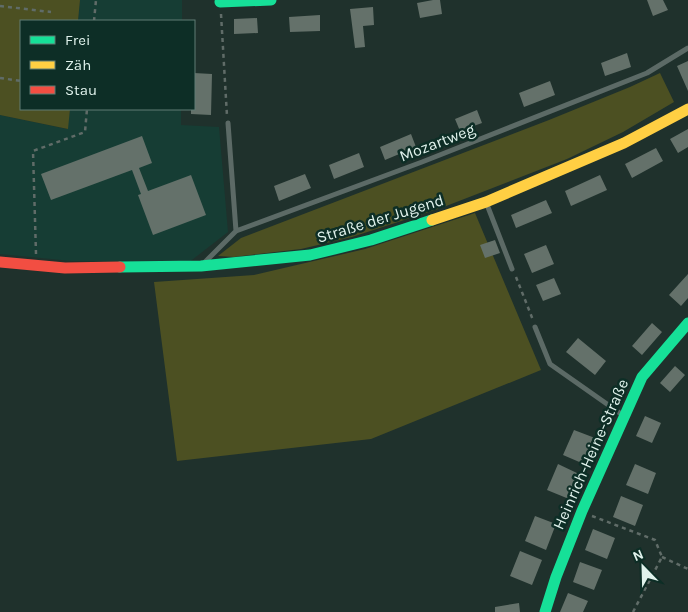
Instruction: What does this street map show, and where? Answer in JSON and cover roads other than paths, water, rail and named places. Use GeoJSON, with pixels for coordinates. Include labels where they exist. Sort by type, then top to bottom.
{"type":"FeatureCollection","features":[{"type":"Feature","properties":{"kind":"street"},"geometry":{"type":"LineString","coordinates":[[220,2],[271,0]]}},
{"type":"Feature","properties":{"kind":"street","name":"Straße der Jugend"},"geometry":{"type":"LineString","coordinates":[[0,262],[65,268],[201,266],[310,255],[372,240],[486,202],[624,143],[688,109]]}},
{"type":"Feature","properties":{"kind":"street","name":"Heinrich-Heine-Straße"},"geometry":{"type":"LineString","coordinates":[[545,612],[556,577],[582,511],[642,377],[688,323]]}},
{"type":"Feature","properties":{"kind":"lane","name":"Mozartweg"},"geometry":{"type":"LineString","coordinates":[[201,266],[236,231],[422,162],[647,73],[688,48]]}},
{"type":"Feature","properties":{"kind":"lane"},"geometry":{"type":"LineString","coordinates":[[228,124],[236,231]]}},
{"type":"Feature","properties":{"kind":"lane"},"geometry":{"type":"LineString","coordinates":[[486,202],[512,269]]}},
{"type":"Feature","properties":{"kind":"lane"},"geometry":{"type":"LineString","coordinates":[[536,326],[550,364],[624,416]]}}]}
